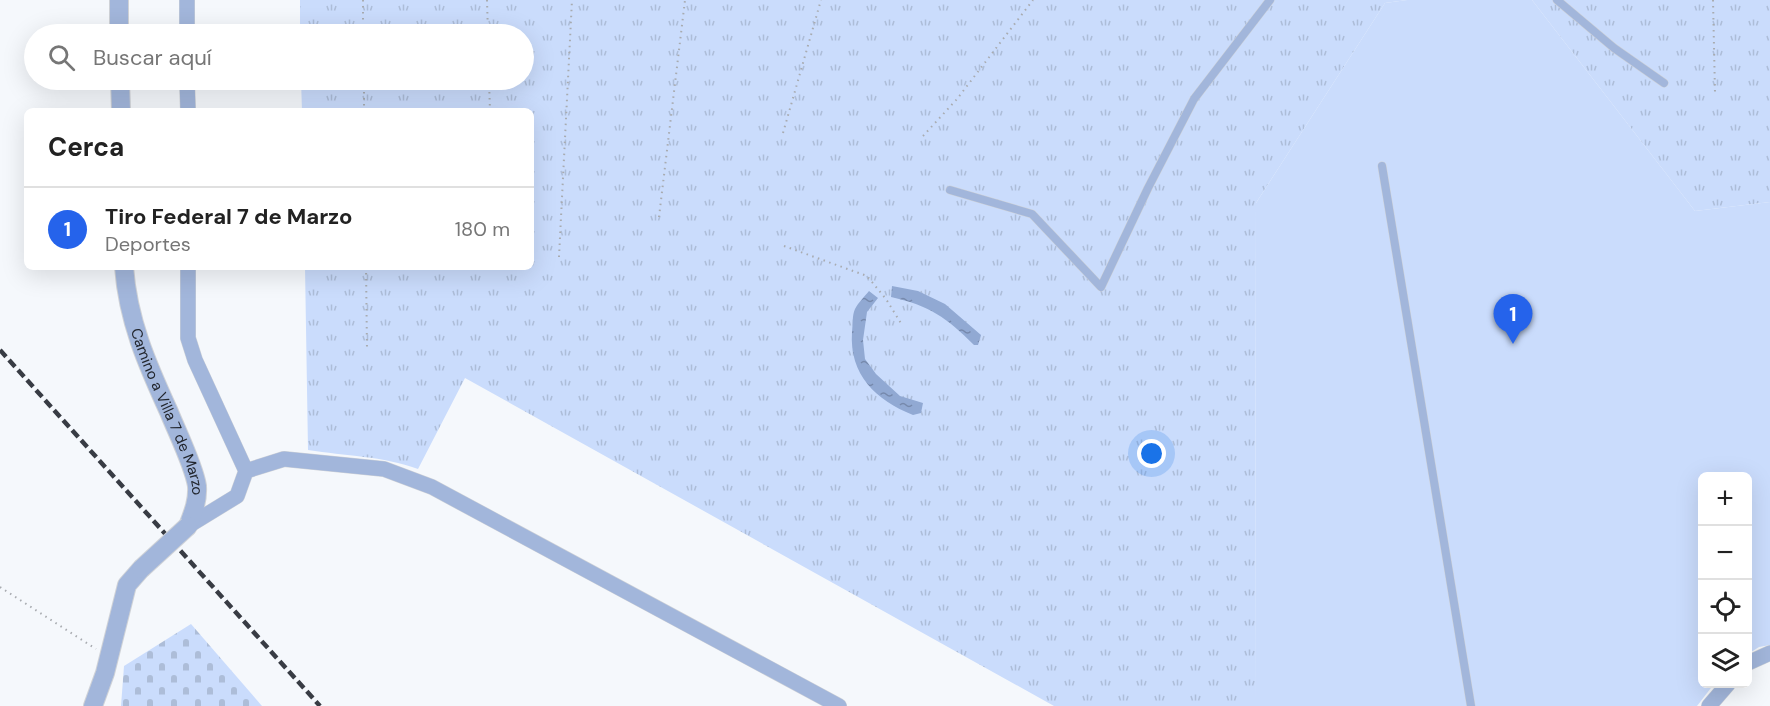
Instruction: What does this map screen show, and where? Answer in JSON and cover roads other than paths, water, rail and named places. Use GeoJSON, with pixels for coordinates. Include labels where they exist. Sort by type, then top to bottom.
{"type":"FeatureCollection","features":[{"type":"Feature","properties":{"kind":"street"},"geometry":{"type":"LineString","coordinates":[[119,0],[119,24]]}},
{"type":"Feature","properties":{"kind":"street"},"geometry":{"type":"LineString","coordinates":[[187,0],[187,24]]}},
{"type":"Feature","properties":{"kind":"street"},"geometry":{"type":"LineString","coordinates":[[120,90],[121,108]]}},
{"type":"Feature","properties":{"kind":"street"},"geometry":{"type":"LineString","coordinates":[[188,90],[188,108]]}},
{"type":"Feature","properties":{"kind":"street","name":"Camino a Villa 7 de Marzo"},"geometry":{"type":"LineString","coordinates":[[124,270],[131,317],[143,354],[182,443],[197,485],[196,506],[188,526]]}},
{"type":"Feature","properties":{"kind":"street"},"geometry":{"type":"LineString","coordinates":[[93,706],[99,693],[127,585],[188,526],[237,496],[246,471],[195,360],[188,338],[188,270]]}},
{"type":"Feature","properties":{"kind":"street"},"geometry":{"type":"LineString","coordinates":[[246,471],[284,459],[384,468],[406,476],[432,487],[839,706]]}},
{"type":"Feature","properties":{"kind":"street"},"geometry":{"type":"LineString","coordinates":[[1752,661],[1770,654]]}},
{"type":"Feature","properties":{"kind":"street"},"geometry":{"type":"LineString","coordinates":[[1708,706],[1724,688]]}},
{"type":"Feature","properties":{"kind":"lane"},"geometry":{"type":"LineString","coordinates":[[950,190],[1032,214],[1101,287],[1194,99],[1270,0]]}},
{"type":"Feature","properties":{"kind":"lane"},"geometry":{"type":"LineString","coordinates":[[1557,0],[1614,48],[1664,82]]}},
{"type":"Feature","properties":{"kind":"lane"},"geometry":{"type":"LineString","coordinates":[[1382,166],[1471,706]]}},
{"type":"Feature","properties":{"kind":"water"},"geometry":{"type":"Polygon","coordinates":[[[892,286],[918,291],[945,304],[981,335],[978,345],[974,345],[937,314],[916,304],[891,297],[892,286]]]}},
{"type":"Feature","properties":{"kind":"water"},"geometry":{"type":"Polygon","coordinates":[[[869,291],[878,298],[867,312],[863,340],[865,359],[876,374],[900,396],[923,403],[921,413],[913,415],[887,402],[867,384],[860,373],[852,347],[853,317],[856,307],[869,291]]]}},
{"type":"Feature","properties":{"kind":"railway"},"geometry":{"type":"LineString","coordinates":[[0,350],[320,706]]}},
{"type":"Feature","properties":{"kind":"place","name":"Tiro Federal 7 de Marzo"},"geometry":{"type":"Point","coordinates":[1513,344]}}]}
